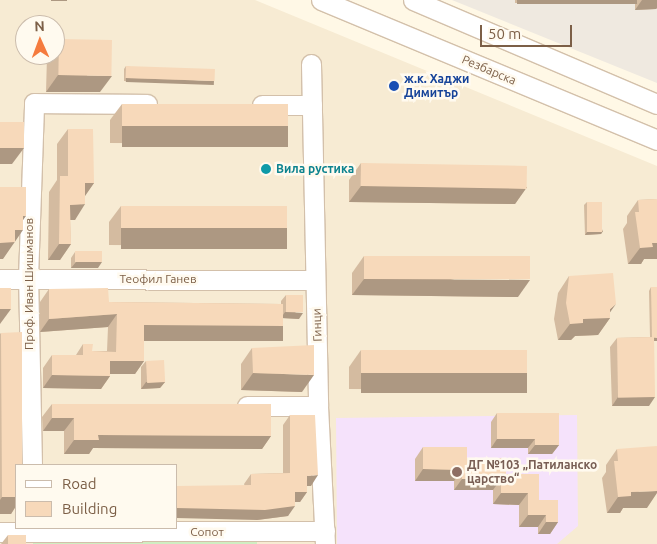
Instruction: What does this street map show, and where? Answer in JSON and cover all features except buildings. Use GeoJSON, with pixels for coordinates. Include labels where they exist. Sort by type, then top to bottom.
{"type":"FeatureCollection","features":[{"type":"Feature","properties":{"kind":"street","name":"Резбарска"},"geometry":{"type":"LineString","coordinates":[[322,0],[657,140]]}},
{"type":"Feature","properties":{"kind":"street"},"geometry":{"type":"LineString","coordinates":[[413,0],[657,104]]}},
{"type":"Feature","properties":{"kind":"street","name":"Гинци"},"geometry":{"type":"LineString","coordinates":[[311,64],[318,406],[325,537]]}},
{"type":"Feature","properties":{"kind":"street","name":"Проф. Иван Шишманов"},"geometry":{"type":"LineString","coordinates":[[32,464],[28,278],[34,103],[163,104]]}},
{"type":"Feature","properties":{"kind":"street"},"geometry":{"type":"LineString","coordinates":[[242,105],[312,105]]}},
{"type":"Feature","properties":{"kind":"street","name":"Теофил Ганев"},"geometry":{"type":"LineString","coordinates":[[0,279],[315,280]]}},
{"type":"Feature","properties":{"kind":"street"},"geometry":{"type":"LineString","coordinates":[[31,406],[51,406]]}},
{"type":"Feature","properties":{"kind":"street"},"geometry":{"type":"LineString","coordinates":[[229,406],[318,406]]}},
{"type":"Feature","properties":{"kind":"street","name":"Сопот"},"geometry":{"type":"LineString","coordinates":[[0,532],[34,535],[325,537]]}},
{"type":"Feature","properties":{"kind":"shaded area"},"geometry":{"type":"Polygon","coordinates":[[[0,0],[255,0],[657,166],[657,544],[0,544],[0,0]]]}},
{"type":"Feature","properties":{"kind":"shaded area"},"geometry":{"type":"Polygon","coordinates":[[[452,0],[657,0],[657,83],[452,0]]]}},
{"type":"Feature","properties":{"kind":"shaded area","name":"ДГ №103 „Патиланско царство“"},"geometry":{"type":"Polygon","coordinates":[[[577,415],[578,526],[557,544],[337,544],[336,418],[577,415]]]}},
{"type":"Feature","properties":{"kind":"green space"},"geometry":{"type":"Polygon","coordinates":[[[33,531],[257,531],[257,544],[33,544],[33,531]]]}},
{"type":"Feature","properties":{"kind":"place","name":"ж.к. Хаджи Димитър"},"geometry":{"type":"Point","coordinates":[394,86]}},
{"type":"Feature","properties":{"kind":"place","name":"Вила рустика"},"geometry":{"type":"Point","coordinates":[266,169]}},
{"type":"Feature","properties":{"kind":"place","name":"ДГ №103 „Патиланско царство“"},"geometry":{"type":"Point","coordinates":[457,472]}}]}
